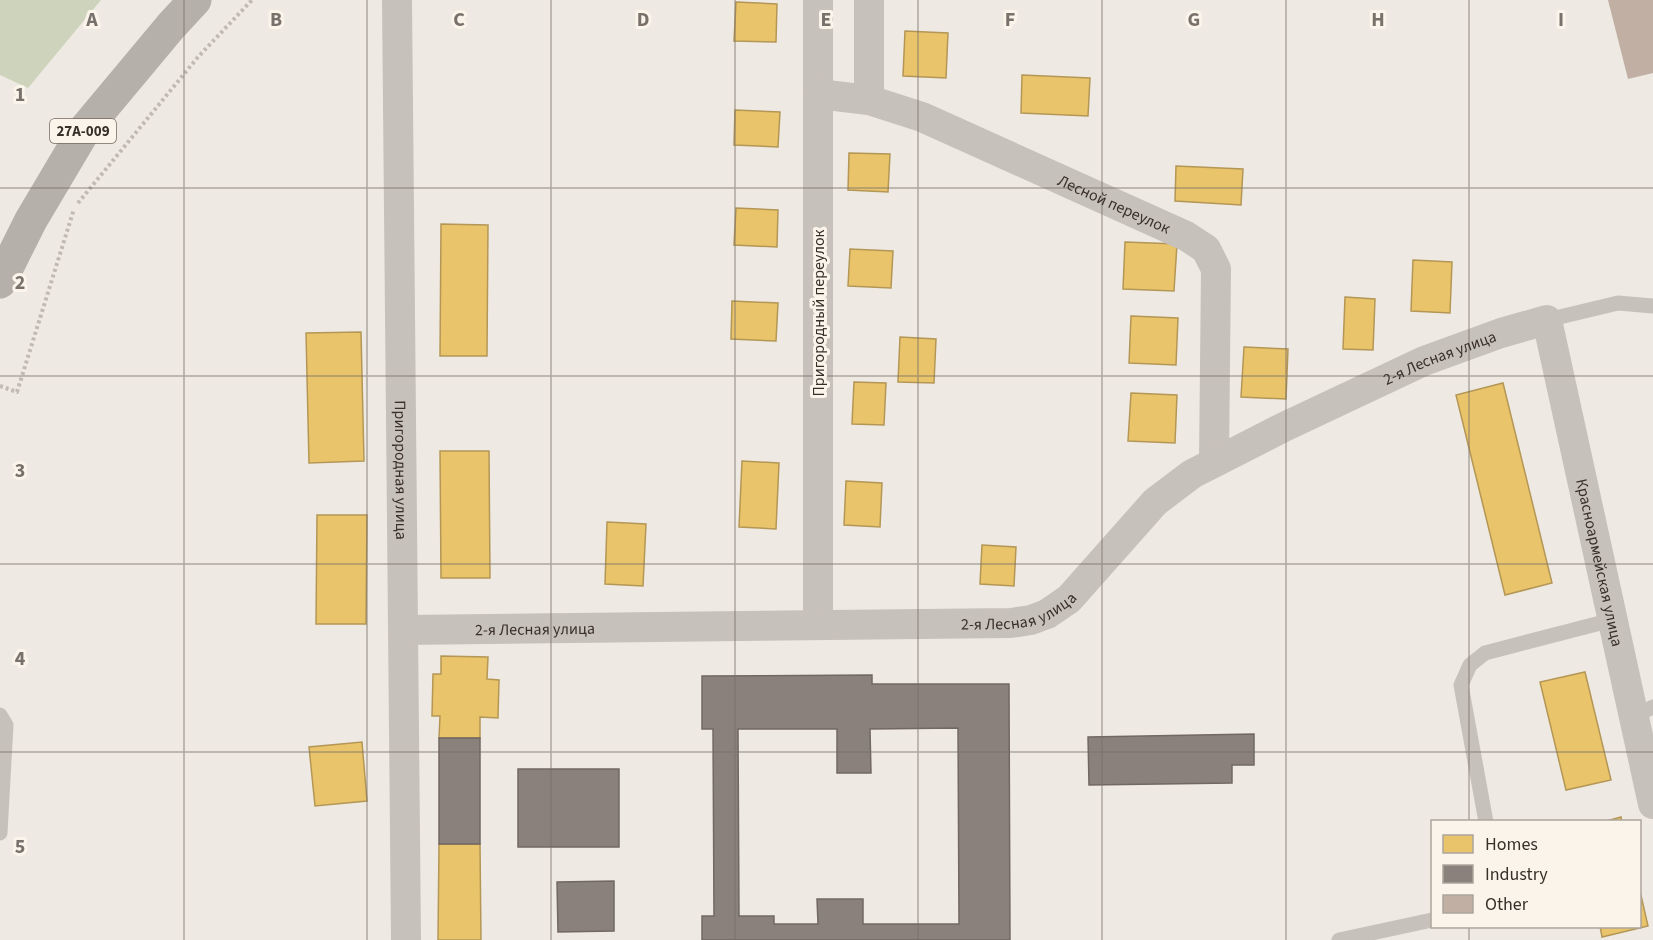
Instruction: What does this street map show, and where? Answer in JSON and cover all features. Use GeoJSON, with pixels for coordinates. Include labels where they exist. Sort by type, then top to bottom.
{"type":"FeatureCollection","features":[{"type":"Feature","properties":{"kind":"main road","name":"27А-009"},"geometry":{"type":"LineString","coordinates":[[0,282],[31,219],[85,129],[195,0]]}},
{"type":"Feature","properties":{"kind":"street","name":"Пригородная улица"},"geometry":{"type":"LineString","coordinates":[[397,0],[406,940]]}},
{"type":"Feature","properties":{"kind":"street","name":"Пригородный переулок"},"geometry":{"type":"LineString","coordinates":[[818,0],[818,625]]}},
{"type":"Feature","properties":{"kind":"street"},"geometry":{"type":"LineString","coordinates":[[868,100],[869,0]]}},
{"type":"Feature","properties":{"kind":"street","name":"Лесной переулок"},"geometry":{"type":"LineString","coordinates":[[818,94],[895,106],[1186,236],[1206,249],[1216,269],[1214,461]]}},
{"type":"Feature","properties":{"kind":"street","name":"2-я Лесная улица"},"geometry":{"type":"LineString","coordinates":[[403,630],[1011,623],[1031,620],[1047,614],[1069,599],[1155,502],[1192,474],[1214,461],[1424,361],[1501,333],[1547,320]]}},
{"type":"Feature","properties":{"kind":"street","name":"Красноармейская улица"},"geometry":{"type":"LineString","coordinates":[[1547,320],[1612,620],[1643,711],[1653,804]]}},
{"type":"Feature","properties":{"kind":"lane"},"geometry":{"type":"LineString","coordinates":[[1547,320],[1618,303],[1653,306]]}},
{"type":"Feature","properties":{"kind":"lane"},"geometry":{"type":"LineString","coordinates":[[1486,820],[1461,686],[1470,665],[1485,653],[1612,620]]}},
{"type":"Feature","properties":{"kind":"lane"},"geometry":{"type":"LineString","coordinates":[[0,715],[6,725],[0,833]]}},
{"type":"Feature","properties":{"kind":"lane"},"geometry":{"type":"LineString","coordinates":[[1339,940],[1431,920]]}},
{"type":"Feature","properties":{"kind":"path"},"geometry":{"type":"LineString","coordinates":[[0,386],[17,392],[75,207],[198,57],[252,0]]}},
{"type":"Feature","properties":{"kind":"green space"},"geometry":{"type":"Polygon","coordinates":[[[0,0],[101,0],[28,88],[0,75],[0,0]]]}},
{"type":"Feature","properties":{"kind":"building: Homes"},"geometry":{"type":"Polygon","coordinates":[[[736,2],[777,4],[776,42],[734,41],[736,2]]]}},
{"type":"Feature","properties":{"kind":"building: Homes"},"geometry":{"type":"Polygon","coordinates":[[[905,31],[948,33],[946,78],[903,76],[905,31]]]}},
{"type":"Feature","properties":{"kind":"building: Homes"},"geometry":{"type":"Polygon","coordinates":[[[1022,75],[1090,78],[1088,116],[1021,113],[1022,75]]]}},
{"type":"Feature","properties":{"kind":"building: Homes"},"geometry":{"type":"Polygon","coordinates":[[[735,110],[780,112],[778,147],[734,145],[735,110]]]}},
{"type":"Feature","properties":{"kind":"building: Homes"},"geometry":{"type":"Polygon","coordinates":[[[849,153],[890,154],[888,192],[848,190],[849,153]]]}},
{"type":"Feature","properties":{"kind":"building: Homes"},"geometry":{"type":"Polygon","coordinates":[[[1176,166],[1243,169],[1241,205],[1175,201],[1176,166]]]}},
{"type":"Feature","properties":{"kind":"building: Homes"},"geometry":{"type":"Polygon","coordinates":[[[736,208],[778,210],[777,247],[734,245],[736,208]]]}},
{"type":"Feature","properties":{"kind":"building: Homes"},"geometry":{"type":"Polygon","coordinates":[[[441,224],[488,225],[487,356],[440,356],[441,224]]]}},
{"type":"Feature","properties":{"kind":"building: Homes"},"geometry":{"type":"Polygon","coordinates":[[[1125,242],[1177,244],[1174,291],[1123,289],[1125,242]]]}},
{"type":"Feature","properties":{"kind":"building: Homes"},"geometry":{"type":"Polygon","coordinates":[[[850,249],[893,251],[891,288],[848,286],[850,249]]]}},
{"type":"Feature","properties":{"kind":"building: Homes"},"geometry":{"type":"Polygon","coordinates":[[[1413,260],[1452,262],[1450,313],[1411,311],[1413,260]]]}},
{"type":"Feature","properties":{"kind":"building: Homes"},"geometry":{"type":"Polygon","coordinates":[[[1345,297],[1375,299],[1373,350],[1343,349],[1345,297]]]}},
{"type":"Feature","properties":{"kind":"building: Homes"},"geometry":{"type":"Polygon","coordinates":[[[732,301],[778,303],[776,341],[731,339],[732,301]]]}},
{"type":"Feature","properties":{"kind":"building: Homes"},"geometry":{"type":"Polygon","coordinates":[[[1131,316],[1178,318],[1176,365],[1129,363],[1131,316]]]}},
{"type":"Feature","properties":{"kind":"building: Homes"},"geometry":{"type":"Polygon","coordinates":[[[361,332],[364,461],[309,463],[306,333],[361,332]]]}},
{"type":"Feature","properties":{"kind":"building: Homes"},"geometry":{"type":"Polygon","coordinates":[[[900,337],[936,339],[934,383],[898,382],[900,337]]]}},
{"type":"Feature","properties":{"kind":"building: Homes"},"geometry":{"type":"Polygon","coordinates":[[[1244,347],[1288,349],[1286,399],[1241,397],[1244,347]]]}},
{"type":"Feature","properties":{"kind":"building: Homes"},"geometry":{"type":"Polygon","coordinates":[[[854,382],[886,383],[884,425],[852,424],[854,382]]]}},
{"type":"Feature","properties":{"kind":"building: Homes"},"geometry":{"type":"Polygon","coordinates":[[[1503,383],[1552,583],[1505,595],[1456,395],[1503,383]]]}},
{"type":"Feature","properties":{"kind":"building: Homes"},"geometry":{"type":"Polygon","coordinates":[[[1131,393],[1177,395],[1175,443],[1128,441],[1131,393]]]}},
{"type":"Feature","properties":{"kind":"building: Homes"},"geometry":{"type":"Polygon","coordinates":[[[440,451],[489,451],[490,578],[441,578],[440,451]]]}},
{"type":"Feature","properties":{"kind":"building: Homes"},"geometry":{"type":"Polygon","coordinates":[[[742,461],[779,463],[776,529],[739,527],[742,461]]]}},
{"type":"Feature","properties":{"kind":"building: Homes"},"geometry":{"type":"Polygon","coordinates":[[[846,481],[882,483],[880,527],[844,525],[846,481]]]}},
{"type":"Feature","properties":{"kind":"building: Homes"},"geometry":{"type":"Polygon","coordinates":[[[317,515],[367,515],[366,624],[316,624],[317,515]]]}},
{"type":"Feature","properties":{"kind":"building: Homes"},"geometry":{"type":"Polygon","coordinates":[[[607,522],[646,524],[643,586],[605,584],[607,522]]]}},
{"type":"Feature","properties":{"kind":"building: Homes"},"geometry":{"type":"Polygon","coordinates":[[[982,545],[1016,547],[1014,586],[980,584],[982,545]]]}},
{"type":"Feature","properties":{"kind":"building: Homes"},"geometry":{"type":"Polygon","coordinates":[[[441,656],[488,657],[487,679],[499,680],[498,718],[480,717],[480,738],[439,738],[440,716],[432,716],[433,674],[441,674],[441,656]]]}},
{"type":"Feature","properties":{"kind":"building: Homes"},"geometry":{"type":"Polygon","coordinates":[[[1585,672],[1611,780],[1566,790],[1540,682],[1585,672]]]}},
{"type":"Feature","properties":{"kind":"building: Homes"},"geometry":{"type":"Polygon","coordinates":[[[362,742],[367,801],[315,806],[309,747],[362,742]]]}},
{"type":"Feature","properties":{"kind":"building: Homes"},"geometry":{"type":"Polygon","coordinates":[[[439,844],[480,844],[481,940],[438,940],[439,844]]]}},
{"type":"Feature","properties":{"kind":"building: Homes"},"geometry":{"type":"Polygon","coordinates":[[[1641,895],[1648,926],[1641,928],[1641,895]]]}},
{"type":"Feature","properties":{"kind":"building: Homes"},"geometry":{"type":"Polygon","coordinates":[[[1600,928],[1640,928],[1602,937],[1600,928]]]}},
{"type":"Feature","properties":{"kind":"building: Industry"},"geometry":{"type":"Polygon","coordinates":[[[872,675],[872,684],[1009,684],[1010,940],[702,940],[702,916],[714,916],[713,729],[702,729],[702,676],[872,675]],[[958,728],[870,729],[871,773],[837,773],[837,729],[738,729],[739,916],[774,916],[774,924],[818,924],[817,899],[863,899],[863,924],[959,924],[958,728]]]}},
{"type":"Feature","properties":{"kind":"building: Industry"},"geometry":{"type":"Polygon","coordinates":[[[1254,734],[1254,765],[1232,765],[1232,783],[1089,785],[1088,737],[1254,734]]]}},
{"type":"Feature","properties":{"kind":"building: Industry"},"geometry":{"type":"Polygon","coordinates":[[[439,738],[480,738],[480,844],[439,844],[439,738]]]}},
{"type":"Feature","properties":{"kind":"building: Industry"},"geometry":{"type":"Polygon","coordinates":[[[518,769],[619,769],[619,847],[518,847],[518,769]]]}},
{"type":"Feature","properties":{"kind":"building: Industry"},"geometry":{"type":"Polygon","coordinates":[[[614,881],[614,931],[558,932],[557,882],[614,881]]]}},
{"type":"Feature","properties":{"kind":"building: Other"},"geometry":{"type":"Polygon","coordinates":[[[1608,0],[1653,0],[1653,73],[1628,79],[1608,0]]]}}]}
